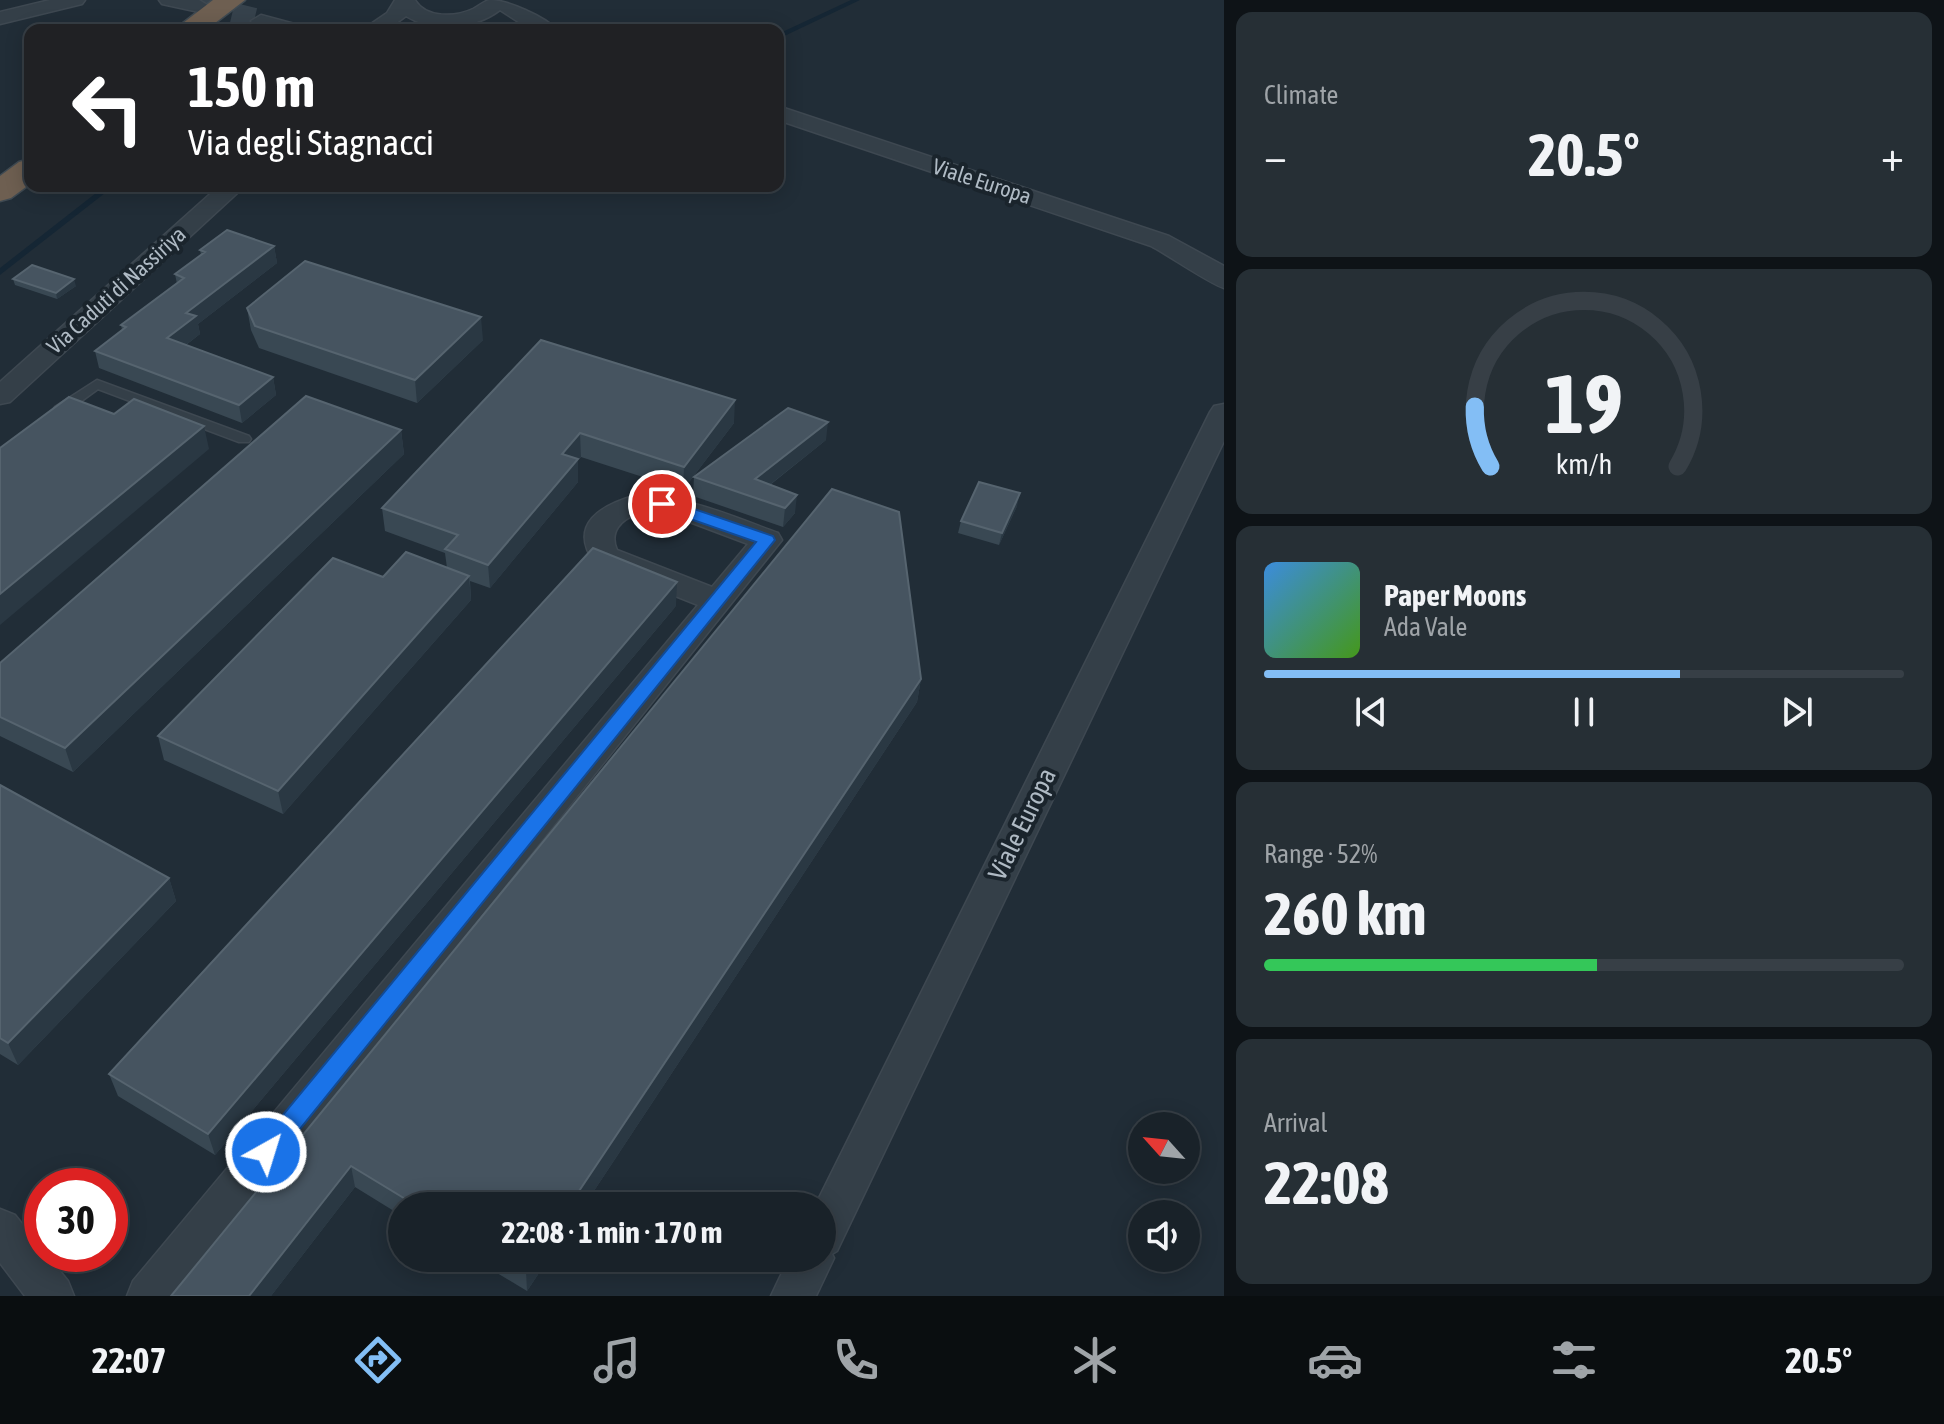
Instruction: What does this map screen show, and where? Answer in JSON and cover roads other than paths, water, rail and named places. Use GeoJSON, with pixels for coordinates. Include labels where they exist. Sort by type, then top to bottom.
{"type":"FeatureCollection","features":[{"type":"Feature","properties":{"kind":"highway"},"geometry":{"type":"LineString","coordinates":[[193,18],[231,0]]}},
{"type":"Feature","properties":{"kind":"highway"},"geometry":{"type":"LineString","coordinates":[[234,24],[262,11]]}},
{"type":"Feature","properties":{"kind":"highway"},"geometry":{"type":"LineString","coordinates":[[0,163],[24,145]]}},
{"type":"Feature","properties":{"kind":"highway"},"geometry":{"type":"LineString","coordinates":[[0,191],[24,173]]}},
{"type":"Feature","properties":{"kind":"street"},"geometry":{"type":"LineString","coordinates":[[0,18],[75,0]]}},
{"type":"Feature","properties":{"kind":"street"},"geometry":{"type":"LineString","coordinates":[[169,0],[193,18]]}},
{"type":"Feature","properties":{"kind":"street"},"geometry":{"type":"LineString","coordinates":[[440,24],[482,14],[499,0],[535,24]]}},
{"type":"Feature","properties":{"kind":"street"},"geometry":{"type":"LineString","coordinates":[[405,1],[409,9],[420,15],[474,24]]}},
{"type":"Feature","properties":{"kind":"street"},"geometry":{"type":"LineString","coordinates":[[383,24],[395,17],[405,1]]}},
{"type":"Feature","properties":{"kind":"street"},"geometry":{"type":"LineString","coordinates":[[262,11],[285,24]]}},
{"type":"Feature","properties":{"kind":"street","name":"Viale Europa"},"geometry":{"type":"LineString","coordinates":[[784,115],[1160,241],[1216,272],[1224,280]]}},
{"type":"Feature","properties":{"kind":"street","name":"Via Caduti di Nassiriya"},"geometry":{"type":"LineString","coordinates":[[0,396],[226,192]]}},
{"type":"Feature","properties":{"kind":"street","name":"Viale Europa"},"geometry":{"type":"LineString","coordinates":[[836,1208],[1224,412]]}},
{"type":"Feature","properties":{"kind":"street"},"geometry":{"type":"LineString","coordinates":[[149,1296],[718,601],[767,540],[662,504],[640,503],[621,509],[605,522],[598,538],[600,549],[606,557],[718,601]]}},
{"type":"Feature","properties":{"kind":"street"},"geometry":{"type":"LineString","coordinates":[[0,1229],[52,1296]]}},
{"type":"Feature","properties":{"kind":"street"},"geometry":{"type":"LineString","coordinates":[[793,1296],[805,1272]]}},
{"type":"Feature","properties":{"kind":"lane"},"geometry":{"type":"LineString","coordinates":[[49,418],[97,384],[244,439]]}},
{"type":"Feature","properties":{"kind":"waterway"},"geometry":{"type":"LineString","coordinates":[[784,34],[857,0]]}},
{"type":"Feature","properties":{"kind":"waterway"},"geometry":{"type":"LineString","coordinates":[[0,272],[102,192]]}},
{"type":"Feature","properties":{"kind":"tunnel"},"geometry":{"type":"LineString","coordinates":[[199,6],[261,21]]}}]}
